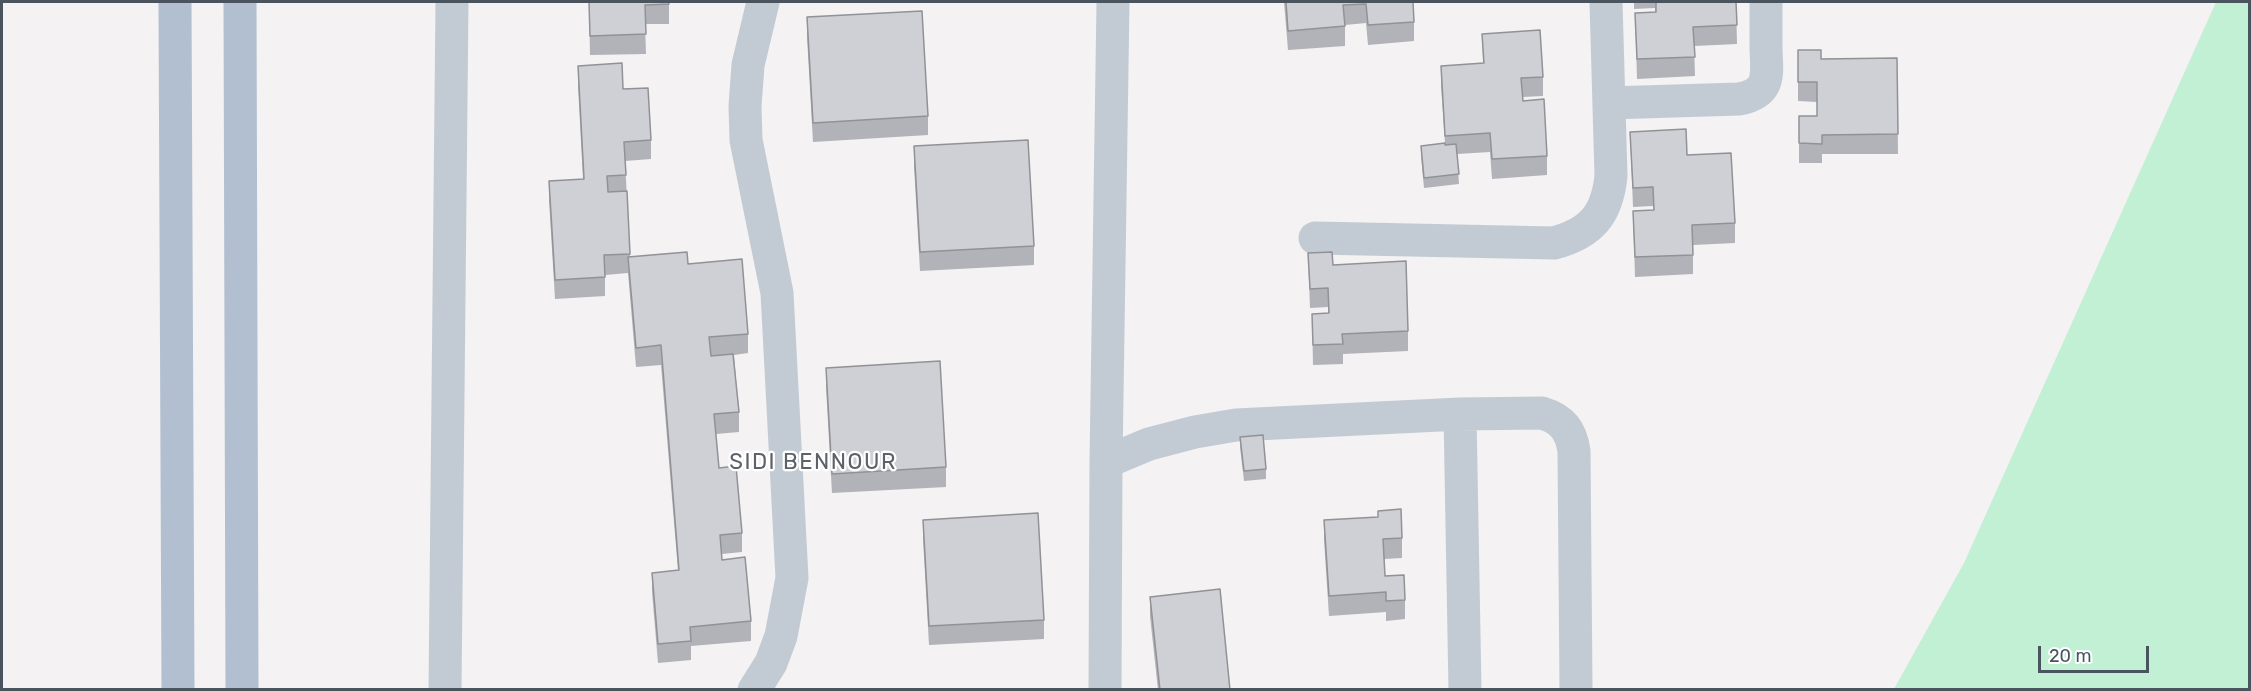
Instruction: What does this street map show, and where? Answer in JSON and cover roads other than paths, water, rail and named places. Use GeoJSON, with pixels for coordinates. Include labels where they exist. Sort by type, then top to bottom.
{"type":"FeatureCollection","features":[{"type":"Feature","properties":{"kind":"main road"},"geometry":{"type":"LineString","coordinates":[[175,2],[178,690]]}},
{"type":"Feature","properties":{"kind":"main road"},"geometry":{"type":"LineString","coordinates":[[240,2],[242,690]]}},
{"type":"Feature","properties":{"kind":"street"},"geometry":{"type":"LineString","coordinates":[[445,690],[452,2]]}},
{"type":"Feature","properties":{"kind":"street"},"geometry":{"type":"LineString","coordinates":[[754,690],[771,663],[781,636],[792,578],[777,293],[746,140],[745,106],[748,65],[763,2]]}},
{"type":"Feature","properties":{"kind":"street"},"geometry":{"type":"LineString","coordinates":[[1105,690],[1113,2]]}},
{"type":"Feature","properties":{"kind":"street"},"geometry":{"type":"LineString","coordinates":[[1315,238],[1554,243],[1570,239],[1584,231],[1596,221],[1610,192],[1606,2]]}},
{"type":"Feature","properties":{"kind":"street"},"geometry":{"type":"LineString","coordinates":[[1609,103],[1739,99],[1757,93],[1763,86],[1768,68],[1766,2]]}},
{"type":"Feature","properties":{"kind":"street"},"geometry":{"type":"LineString","coordinates":[[1106,462],[1149,444],[1195,432],[1236,425],[1460,414],[1542,412],[1552,416],[1568,430],[1574,451],[1576,690]]}},
{"type":"Feature","properties":{"kind":"street"},"geometry":{"type":"LineString","coordinates":[[1460,414],[1465,690]]}},
{"type":"Feature","properties":{"kind":"district","name":"SIDI BENNOUR"},"geometry":{"type":"Point","coordinates":[813,463]}}]}
